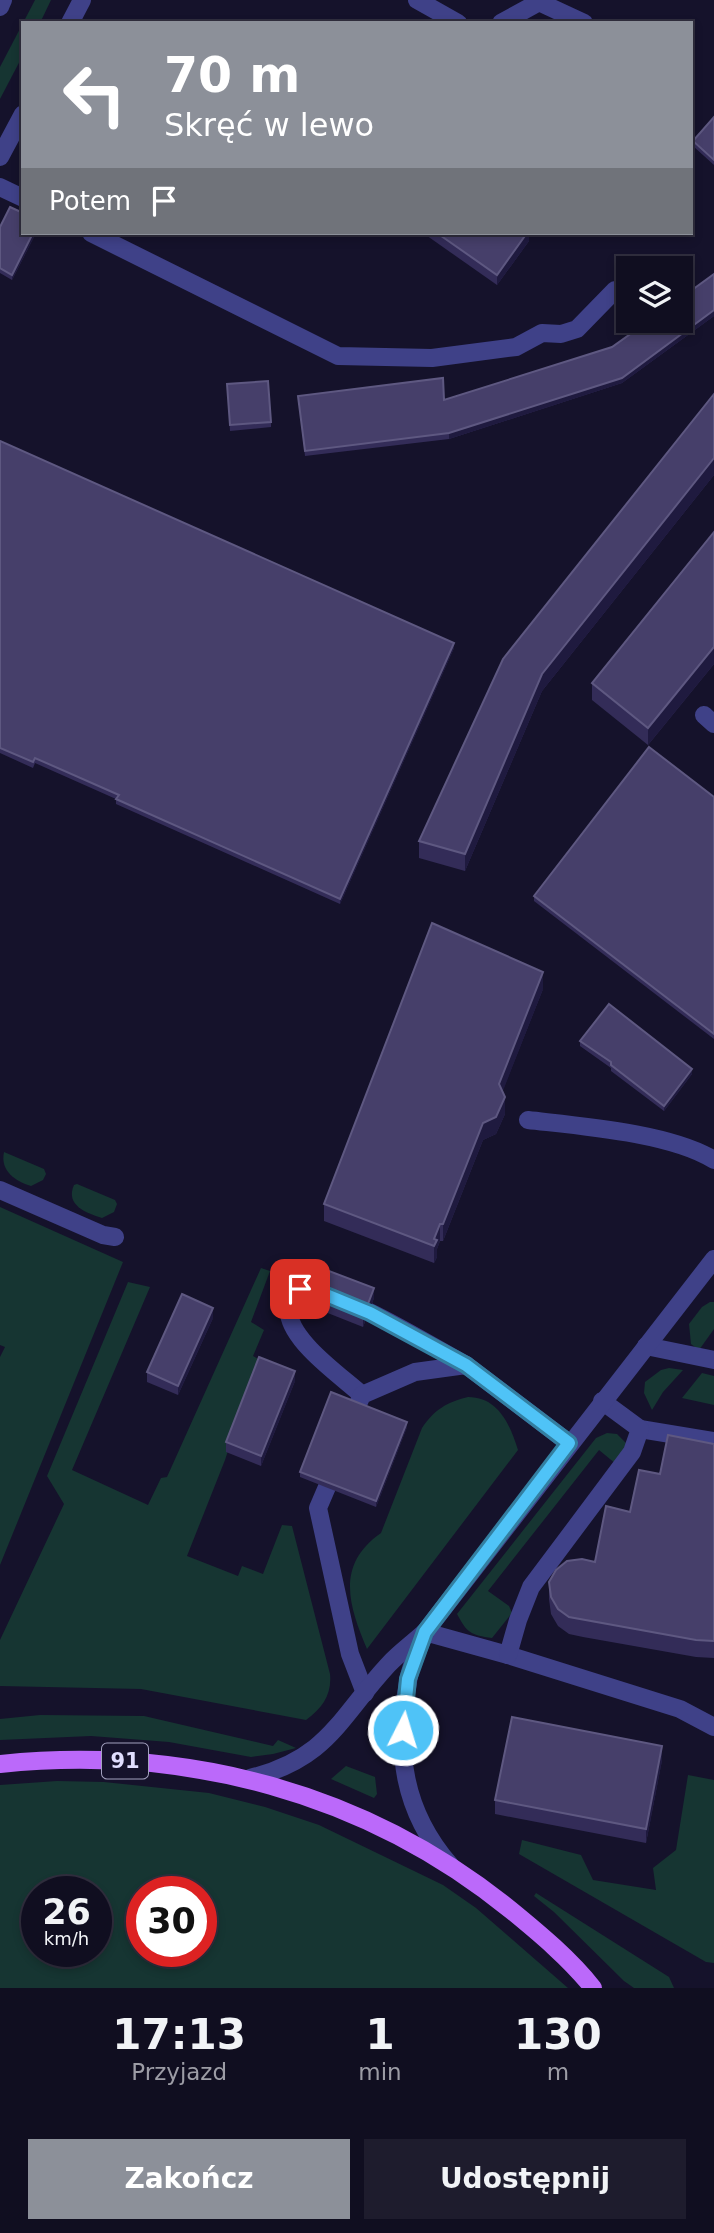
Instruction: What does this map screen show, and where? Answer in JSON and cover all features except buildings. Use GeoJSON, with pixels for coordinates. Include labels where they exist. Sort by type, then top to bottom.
{"type":"FeatureCollection","features":[{"type":"Feature","properties":{"kind":"main road","name":"91"},"geometry":{"type":"LineString","coordinates":[[0,1764],[49,1759],[101,1759],[187,1768],[250,1779],[333,1806],[398,1836],[451,1866],[493,1895],[531,1927],[592,1987]]}},
{"type":"Feature","properties":{"kind":"street"},"geometry":{"type":"LineString","coordinates":[[0,7],[3,0]]}},
{"type":"Feature","properties":{"kind":"street"},"geometry":{"type":"LineString","coordinates":[[72,21],[82,0]]}},
{"type":"Feature","properties":{"kind":"street"},"geometry":{"type":"LineString","coordinates":[[417,0],[454,21]]}},
{"type":"Feature","properties":{"kind":"street"},"geometry":{"type":"LineString","coordinates":[[505,21],[539,2],[580,21]]}},
{"type":"Feature","properties":{"kind":"street"},"geometry":{"type":"LineString","coordinates":[[0,157],[21,118]]}},
{"type":"Feature","properties":{"kind":"street"},"geometry":{"type":"LineString","coordinates":[[0,187],[21,197]]}},
{"type":"Feature","properties":{"kind":"street"},"geometry":{"type":"LineString","coordinates":[[95,235],[338,356],[432,358],[516,346],[542,333],[561,334],[577,329],[615,290]]}},
{"type":"Feature","properties":{"kind":"street"},"geometry":{"type":"LineString","coordinates":[[528,1120],[677,1143],[714,1160]]}},
{"type":"Feature","properties":{"kind":"street"},"geometry":{"type":"LineString","coordinates":[[0,1190],[103,1235],[115,1237]]}},
{"type":"Feature","properties":{"kind":"street"},"geometry":{"type":"LineString","coordinates":[[250,1779],[284,1769],[312,1752],[331,1736],[389,1664],[425,1632],[602,1401],[646,1346],[706,1280],[714,1259]]}},
{"type":"Feature","properties":{"kind":"street"},"geometry":{"type":"LineString","coordinates":[[466,1365],[415,1372],[360,1401],[294,1328],[289,1312],[292,1298],[300,1289],[314,1290],[370,1313],[466,1365],[569,1443]]}},
{"type":"Feature","properties":{"kind":"street"},"geometry":{"type":"LineString","coordinates":[[646,1346],[714,1360]]}},
{"type":"Feature","properties":{"kind":"street"},"geometry":{"type":"LineString","coordinates":[[602,1401],[640,1429],[714,1441]]}},
{"type":"Feature","properties":{"kind":"street"},"geometry":{"type":"LineString","coordinates":[[508,1655],[517,1620],[531,1587],[632,1452],[640,1429]]}},
{"type":"Feature","properties":{"kind":"street"},"geometry":{"type":"LineString","coordinates":[[327,1487],[318,1508],[350,1654],[365,1693]]}},
{"type":"Feature","properties":{"kind":"street"},"geometry":{"type":"LineString","coordinates":[[425,1632],[680,1709],[714,1727]]}},
{"type":"Feature","properties":{"kind":"street"},"geometry":{"type":"LineString","coordinates":[[425,1632],[408,1679],[402,1745],[410,1796],[432,1844],[451,1866]]}},
{"type":"Feature","properties":{"kind":"green space"},"geometry":{"type":"Polygon","coordinates":[[[35,0],[51,0],[41,21],[24,21],[35,0]]]}},
{"type":"Feature","properties":{"kind":"green space"},"geometry":{"type":"Polygon","coordinates":[[[21,27],[21,59],[0,99],[0,67],[21,27]]]}},
{"type":"Feature","properties":{"kind":"green space"},"geometry":{"type":"Polygon","coordinates":[[[4,1152],[44,1169],[46,1174],[43,1180],[31,1186],[14,1178],[4,1165],[4,1152]]]}},
{"type":"Feature","properties":{"kind":"green space"},"geometry":{"type":"Polygon","coordinates":[[[74,1185],[115,1200],[117,1204],[114,1212],[102,1218],[79,1207],[72,1198],[74,1185]]]}},
{"type":"Feature","properties":{"kind":"green space"},"geometry":{"type":"Polygon","coordinates":[[[0,1207],[123,1262],[0,1565],[0,1357],[5,1347],[0,1345],[0,1207]]]}},
{"type":"Feature","properties":{"kind":"green space"},"geometry":{"type":"Polygon","coordinates":[[[261,1268],[270,1271],[251,1322],[264,1330],[253,1356],[258,1359],[225,1460],[187,1556],[238,1576],[242,1566],[263,1574],[282,1525],[292,1526],[330,1674],[325,1700],[306,1720],[141,1689],[0,1686],[0,1640],[64,1504],[47,1476],[128,1282],[150,1287],[72,1470],[148,1505],[161,1478],[167,1477],[261,1268]]]}},
{"type":"Feature","properties":{"kind":"green space"},"geometry":{"type":"Polygon","coordinates":[[[714,1302],[714,1329],[699,1350],[691,1344],[689,1324],[702,1307],[714,1302]]]}},
{"type":"Feature","properties":{"kind":"green space"},"geometry":{"type":"Polygon","coordinates":[[[661,1370],[683,1370],[663,1392],[652,1410],[644,1393],[645,1382],[661,1370]]]}},
{"type":"Feature","properties":{"kind":"green space"},"geometry":{"type":"Polygon","coordinates":[[[702,1373],[714,1376],[714,1405],[682,1398],[702,1373]]]}},
{"type":"Feature","properties":{"kind":"green space"},"geometry":{"type":"Polygon","coordinates":[[[468,1397],[478,1398],[495,1407],[507,1422],[518,1450],[367,1649],[351,1602],[352,1572],[357,1559],[366,1545],[381,1533],[422,1428],[431,1416],[442,1408],[468,1397]]]}},
{"type":"Feature","properties":{"kind":"green space"},"geometry":{"type":"Polygon","coordinates":[[[607,1433],[617,1434],[627,1444],[616,1464],[599,1450],[488,1591],[509,1606],[512,1613],[492,1638],[470,1632],[457,1614],[596,1438],[607,1433]]]}},
{"type":"Feature","properties":{"kind":"green space"},"geometry":{"type":"Polygon","coordinates":[[[40,1715],[144,1716],[273,1746],[278,1740],[296,1748],[251,1757],[169,1742],[91,1736],[0,1740],[0,1719],[40,1715]]]}},
{"type":"Feature","properties":{"kind":"green space"},"geometry":{"type":"Polygon","coordinates":[[[346,1766],[375,1777],[377,1794],[374,1798],[331,1779],[346,1766]]]}},
{"type":"Feature","properties":{"kind":"green space"},"geometry":{"type":"Polygon","coordinates":[[[688,1775],[714,1780],[714,1963],[706,1962],[519,1854],[522,1840],[581,1855],[593,1880],[656,1890],[653,1868],[676,1850],[688,1775]]]}},
{"type":"Feature","properties":{"kind":"green space"},"geometry":{"type":"Polygon","coordinates":[[[57,1781],[104,1782],[209,1793],[265,1807],[319,1825],[443,1885],[476,1908],[568,1988],[0,1988],[0,1785],[57,1781]]]}},
{"type":"Feature","properties":{"kind":"green space"},"geometry":{"type":"Polygon","coordinates":[[[536,1893],[669,1977],[674,1988],[634,1988],[534,1896],[536,1893]]]}},
{"type":"Feature","properties":{"kind":"route"},"geometry":{"type":"LineString","coordinates":[[300,1289],[314,1290],[370,1313],[466,1365],[569,1443],[425,1632],[408,1679],[403,1730]]}}]}
